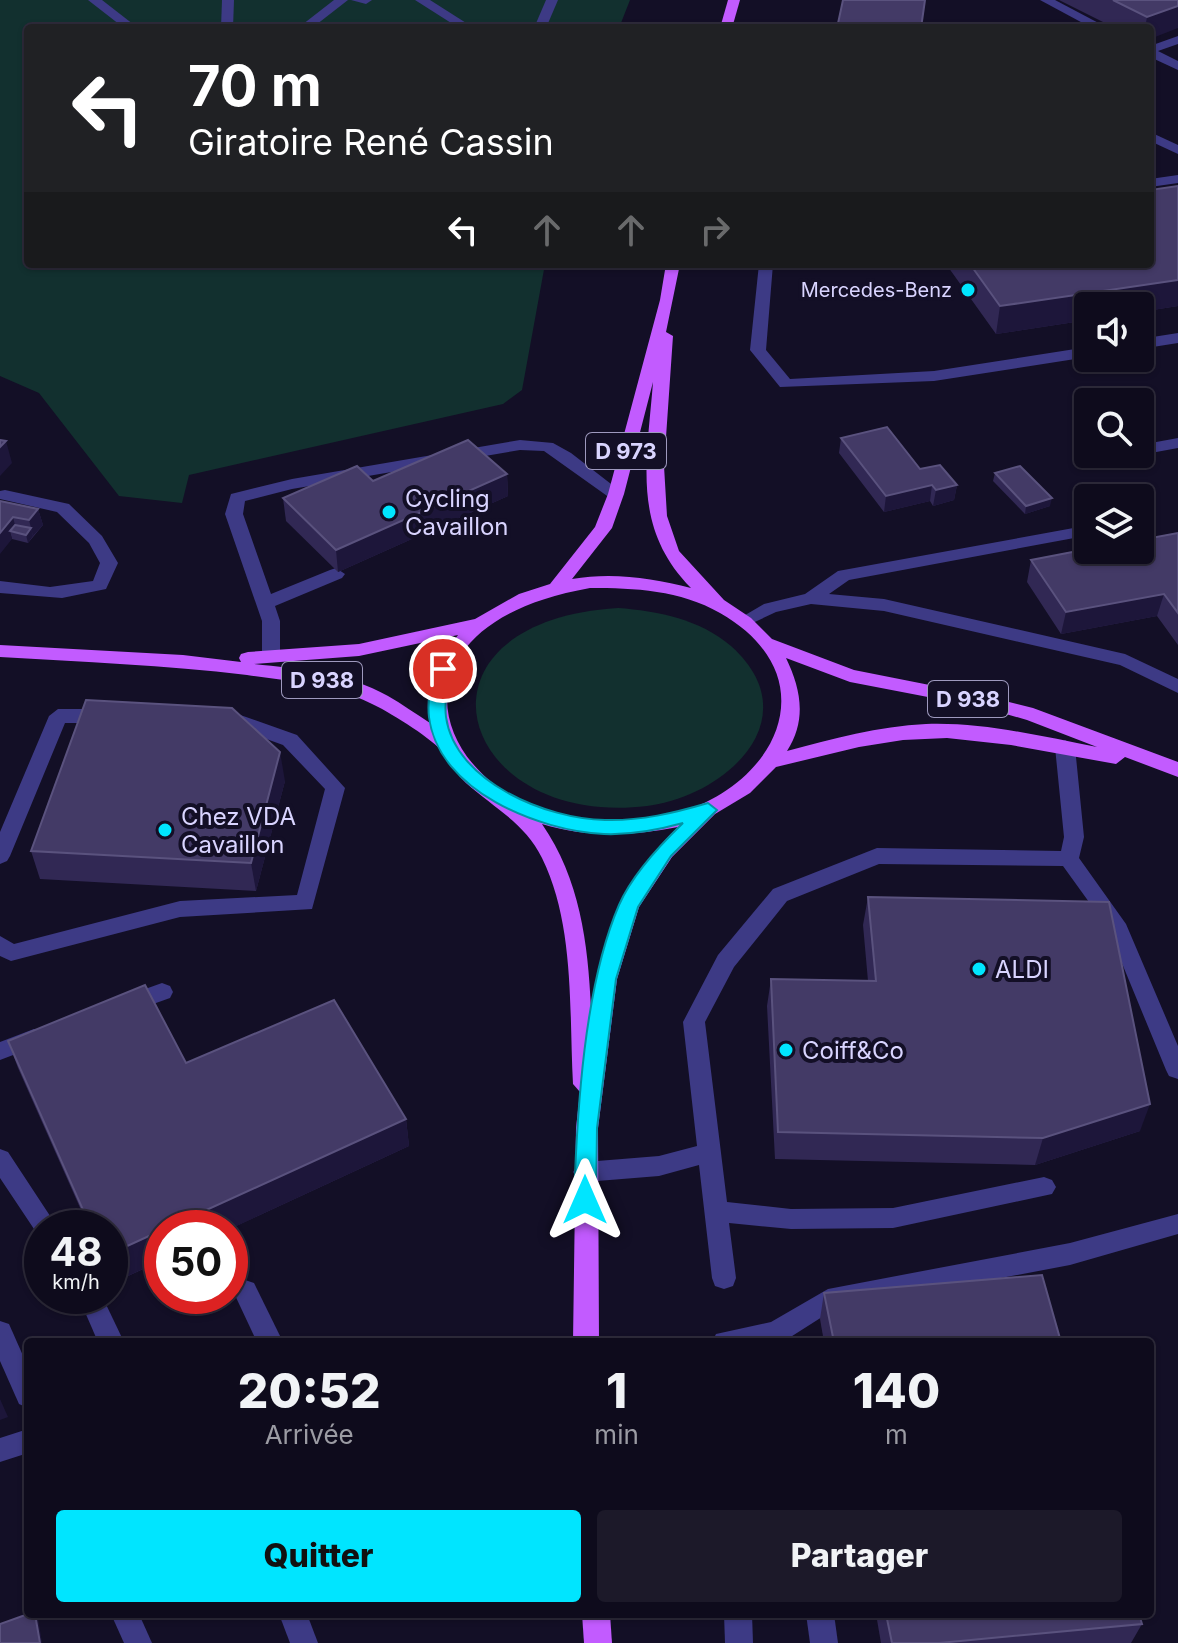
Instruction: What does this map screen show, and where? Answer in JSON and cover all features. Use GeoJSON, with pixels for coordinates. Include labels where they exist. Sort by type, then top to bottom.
{"type":"FeatureCollection","features":[{"type":"Feature","properties":{"kind":"main road"},"geometry":{"type":"LineString","coordinates":[[727,24],[734,0]]}},
{"type":"Feature","properties":{"kind":"main road","name":"D 973"},"geometry":{"type":"LineString","coordinates":[[556,588],[603,528],[616,494],[667,300],[672,268]]}},
{"type":"Feature","properties":{"kind":"main road","name":"D 973"},"geometry":{"type":"LineString","coordinates":[[667,300],[656,494],[661,533],[677,562],[720,606]]}},
{"type":"Feature","properties":{"kind":"main road","name":"D 938"},"geometry":{"type":"LineString","coordinates":[[624,582],[669,588],[720,606],[744,621],[769,644],[783,666],[791,689],[792,714],[787,738],[773,761],[756,780],[708,810],[652,825],[603,827],[544,816],[503,799],[479,783],[460,764],[446,743],[437,719],[440,681],[457,645],[477,625],[513,603],[556,588],[624,582]]}},
{"type":"Feature","properties":{"kind":"main road","name":"D 938"},"geometry":{"type":"LineString","coordinates":[[183,661],[359,650],[477,625]]}},
{"type":"Feature","properties":{"kind":"main road","name":"D 938"},"geometry":{"type":"LineString","coordinates":[[769,644],[850,676],[985,702],[1033,715],[1171,768]]}},
{"type":"Feature","properties":{"kind":"main road","name":"D 938"},"geometry":{"type":"LineString","coordinates":[[0,651],[267,669],[347,686],[379,699],[446,743]]}},
{"type":"Feature","properties":{"kind":"main road","name":"D 938"},"geometry":{"type":"LineString","coordinates":[[773,761],[852,741],[946,731],[1065,747],[1171,768]]}},
{"type":"Feature","properties":{"kind":"main road"},"geometry":{"type":"LineString","coordinates":[[503,799],[536,831],[553,858],[570,905],[587,1128]]}},
{"type":"Feature","properties":{"kind":"main road"},"geometry":{"type":"LineString","coordinates":[[586,1338],[587,1128],[606,979],[629,905],[665,852],[708,810]]}},
{"type":"Feature","properties":{"kind":"main road"},"geometry":{"type":"LineString","coordinates":[[596,1618],[598,1643]]}},
{"type":"Feature","properties":{"kind":"street"},"geometry":{"type":"LineString","coordinates":[[94,0],[127,24]]}},
{"type":"Feature","properties":{"kind":"street"},"geometry":{"type":"LineString","coordinates":[[227,24],[228,0]]}},
{"type":"Feature","properties":{"kind":"street"},"geometry":{"type":"LineString","coordinates":[[309,24],[342,0]]}},
{"type":"Feature","properties":{"kind":"street"},"geometry":{"type":"LineString","coordinates":[[357,0],[366,0]]}},
{"type":"Feature","properties":{"kind":"street"},"geometry":{"type":"LineString","coordinates":[[421,0],[461,24]]}},
{"type":"Feature","properties":{"kind":"street"},"geometry":{"type":"LineString","coordinates":[[542,24],[552,0]]}},
{"type":"Feature","properties":{"kind":"street"},"geometry":{"type":"LineString","coordinates":[[1046,0],[1094,24]]}},
{"type":"Feature","properties":{"kind":"street"},"geometry":{"type":"LineString","coordinates":[[1154,49],[1178,40]]}},
{"type":"Feature","properties":{"kind":"street"},"geometry":{"type":"LineString","coordinates":[[1154,53],[1178,66]]}},
{"type":"Feature","properties":{"kind":"street"},"geometry":{"type":"LineString","coordinates":[[1154,138],[1178,150]]}},
{"type":"Feature","properties":{"kind":"street"},"geometry":{"type":"LineString","coordinates":[[1154,182],[1178,179]]}},
{"type":"Feature","properties":{"kind":"street"},"geometry":{"type":"LineString","coordinates":[[766,268],[758,350],[786,384],[934,376],[1074,354]]}},
{"type":"Feature","properties":{"kind":"street"},"geometry":{"type":"LineString","coordinates":[[1154,342],[1178,338]]}},
{"type":"Feature","properties":{"kind":"street"},"geometry":{"type":"LineString","coordinates":[[1154,447],[1178,443]]}},
{"type":"Feature","properties":{"kind":"street"},"geometry":{"type":"LineString","coordinates":[[271,656],[271,621],[234,514],[237,498],[292,484],[520,445],[547,446],[616,494]]}},
{"type":"Feature","properties":{"kind":"street"},"geometry":{"type":"LineString","coordinates":[[0,587],[53,595],[86,590],[100,585],[109,563],[96,540],[63,508],[5,495]]}},
{"type":"Feature","properties":{"kind":"street"},"geometry":{"type":"LineString","coordinates":[[811,598],[844,575],[1074,533]]}},
{"type":"Feature","properties":{"kind":"street"},"geometry":{"type":"LineString","coordinates":[[266,603],[336,574]]}},
{"type":"Feature","properties":{"kind":"street"},"geometry":{"type":"LineString","coordinates":[[744,621],[770,608],[811,598],[884,605],[1125,660],[1178,687]]}},
{"type":"Feature","properties":{"kind":"street"},"geometry":{"type":"LineString","coordinates":[[0,856],[58,716],[121,717]]}},
{"type":"Feature","properties":{"kind":"street"},"geometry":{"type":"LineString","coordinates":[[0,944],[11,953],[180,909],[305,903],[335,788],[290,740],[230,718],[214,718]]}},
{"type":"Feature","properties":{"kind":"street"},"geometry":{"type":"LineString","coordinates":[[1065,747],[1074,837],[1069,859],[1116,924],[1177,1070]]}},
{"type":"Feature","properties":{"kind":"street"},"geometry":{"type":"LineString","coordinates":[[724,1278],[694,1022],[726,961],[780,895],[877,856],[1069,859]]}},
{"type":"Feature","properties":{"kind":"street"},"geometry":{"type":"LineString","coordinates":[[103,1013],[162,992]]}},
{"type":"Feature","properties":{"kind":"street"},"geometry":{"type":"LineString","coordinates":[[0,1051],[59,1029]]}},
{"type":"Feature","properties":{"kind":"street"},"geometry":{"type":"LineString","coordinates":[[585,1172],[659,1166],[709,1152]]}},
{"type":"Feature","properties":{"kind":"street"},"geometry":{"type":"LineString","coordinates":[[0,1159],[34,1210]]}},
{"type":"Feature","properties":{"kind":"street"},"geometry":{"type":"LineString","coordinates":[[716,1211],[791,1219],[893,1218],[1044,1187]]}},
{"type":"Feature","properties":{"kind":"street"},"geometry":{"type":"LineString","coordinates":[[776,1337],[828,1300],[1070,1254],[1178,1224]]}},
{"type":"Feature","properties":{"kind":"street"},"geometry":{"type":"LineString","coordinates":[[248,1297],[268,1338]]}},
{"type":"Feature","properties":{"kind":"street"},"geometry":{"type":"LineString","coordinates":[[98,1314],[109,1338]]}},
{"type":"Feature","properties":{"kind":"street"},"geometry":{"type":"LineString","coordinates":[[0,1332],[24,1387]]}},
{"type":"Feature","properties":{"kind":"street"},"geometry":{"type":"LineString","coordinates":[[0,1450],[24,1442]]}},
{"type":"Feature","properties":{"kind":"street"},"geometry":{"type":"LineString","coordinates":[[127,1618],[138,1643]]}},
{"type":"Feature","properties":{"kind":"street"},"geometry":{"type":"LineString","coordinates":[[295,1618],[304,1643]]}},
{"type":"Feature","properties":{"kind":"street"},"geometry":{"type":"LineString","coordinates":[[738,1618],[739,1643]]}},
{"type":"Feature","properties":{"kind":"street"},"geometry":{"type":"LineString","coordinates":[[821,1618],[824,1643]]}},
{"type":"Feature","properties":{"kind":"green space"},"geometry":{"type":"Polygon","coordinates":[[[0,0],[630,0],[621,24],[24,24],[24,268],[544,268],[522,390],[503,404],[189,475],[182,503],[119,496],[39,393],[0,376],[0,0]]]}},
{"type":"Feature","properties":{"kind":"green space"},"geometry":{"type":"Polygon","coordinates":[[[618,608],[678,618],[705,629],[731,646],[754,673],[763,700],[760,726],[749,749],[729,770],[705,787],[677,799],[647,806],[582,805],[531,787],[495,757],[478,721],[479,683],[502,648],[548,621],[618,608]]]}},
{"type":"Feature","properties":{"kind":"building"},"geometry":{"type":"Polygon","coordinates":[[[843,0],[925,0],[922,24],[838,24],[843,0]]]}},
{"type":"Feature","properties":{"kind":"building"},"geometry":{"type":"Polygon","coordinates":[[[1113,0],[1178,0],[1178,6],[1147,17],[1113,0]]]}},
{"type":"Feature","properties":{"kind":"building"},"geometry":{"type":"Polygon","coordinates":[[[1178,186],[1178,280],[1096,292],[1074,292],[1074,295],[1000,306],[973,268],[1154,268],[1154,189],[1178,186]]]}},
{"type":"Feature","properties":{"kind":"building"},"geometry":{"type":"Polygon","coordinates":[[[887,427],[920,469],[940,465],[957,485],[936,490],[932,485],[886,496],[841,438],[887,427]]]}},
{"type":"Feature","properties":{"kind":"building"},"geometry":{"type":"Polygon","coordinates":[[[468,440],[507,474],[336,550],[283,498],[357,466],[373,481],[468,440]]]}},
{"type":"Feature","properties":{"kind":"building"},"geometry":{"type":"Polygon","coordinates":[[[1020,466],[1052,498],[1026,506],[995,473],[1020,466]]]}},
{"type":"Feature","properties":{"kind":"building"},"geometry":{"type":"Polygon","coordinates":[[[0,501],[38,509],[29,520],[13,517],[0,533],[0,501]]]}},
{"type":"Feature","properties":{"kind":"building"},"geometry":{"type":"Polygon","coordinates":[[[15,525],[31,528],[26,535],[10,531],[15,525]]]}},
{"type":"Feature","properties":{"kind":"building"},"geometry":{"type":"Polygon","coordinates":[[[1178,533],[1178,613],[1164,594],[1066,612],[1031,560],[1074,552],[1074,564],[1154,564],[1154,537],[1178,533]]]}},
{"type":"Feature","properties":{"kind":"building","name":"Chez VDA Cavaillon"},"geometry":{"type":"Polygon","coordinates":[[[86,700],[232,708],[280,752],[251,863],[31,851],[86,700]]]}},
{"type":"Feature","properties":{"kind":"building"},"geometry":{"type":"Polygon","coordinates":[[[868,897],[1109,902],[1150,1104],[1043,1138],[778,1132],[771,979],[876,981],[868,897]]]}},
{"type":"Feature","properties":{"kind":"building"},"geometry":{"type":"Polygon","coordinates":[[[145,985],[186,1063],[334,1000],[406,1119],[206,1210],[144,1210],[144,1238],[128,1246],[128,1210],[83,1210],[8,1041],[145,985]]]}},
{"type":"Feature","properties":{"kind":"building"},"geometry":{"type":"Polygon","coordinates":[[[1042,1275],[1060,1338],[833,1338],[824,1293],[1042,1275]]]}},
{"type":"Feature","properties":{"kind":"building"},"geometry":{"type":"Polygon","coordinates":[[[24,1615],[24,1618],[36,1618],[40,1643],[0,1643],[0,1624],[24,1615]]]}},
{"type":"Feature","properties":{"kind":"building"},"geometry":{"type":"Polygon","coordinates":[[[887,1618],[1140,1618],[1142,1624],[939,1643],[892,1643],[887,1618]]]}},
{"type":"Feature","properties":{"kind":"place","name":"Mercedes-Benz"},"geometry":{"type":"Point","coordinates":[968,290]}},
{"type":"Feature","properties":{"kind":"place","name":"Cycling Cavaillon"},"geometry":{"type":"Point","coordinates":[389,512]}},
{"type":"Feature","properties":{"kind":"place","name":"Chez VDA Cavaillon"},"geometry":{"type":"Point","coordinates":[165,830]}},
{"type":"Feature","properties":{"kind":"place","name":"ALDI"},"geometry":{"type":"Point","coordinates":[979,969]}},
{"type":"Feature","properties":{"kind":"place","name":"Coiff&Co"},"geometry":{"type":"Point","coordinates":[786,1050]}},
{"type":"Feature","properties":{"kind":"route"},"geometry":{"type":"LineString","coordinates":[[443,669],[437,693],[437,719],[446,743],[460,764],[479,783],[503,799],[550,818],[603,827],[657,824],[708,810],[665,852],[629,905],[606,979],[587,1128],[585,1200]]}}]}
